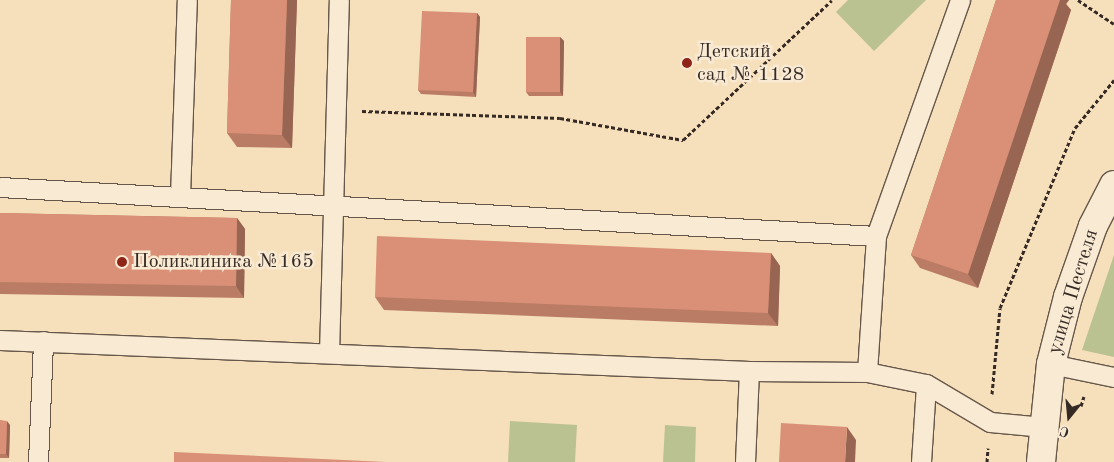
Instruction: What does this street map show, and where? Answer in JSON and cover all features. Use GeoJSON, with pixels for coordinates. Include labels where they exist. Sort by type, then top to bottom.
{"type":"FeatureCollection","features":[{"type":"Feature","properties":{"kind":"street","name":"улица Пестеля"},"geometry":{"type":"LineString","coordinates":[[1041,462],[1051,364],[1068,297],[1093,226],[1114,185]]}},
{"type":"Feature","properties":{"kind":"lane"},"geometry":{"type":"LineString","coordinates":[[180,196],[188,0]]}},
{"type":"Feature","properties":{"kind":"lane"},"geometry":{"type":"LineString","coordinates":[[329,353],[339,0]]}},
{"type":"Feature","properties":{"kind":"lane"},"geometry":{"type":"LineString","coordinates":[[867,372],[876,236],[960,0]]}},
{"type":"Feature","properties":{"kind":"lane"},"geometry":{"type":"LineString","coordinates":[[0,187],[333,203],[876,236]]}},
{"type":"Feature","properties":{"kind":"lane"},"geometry":{"type":"LineString","coordinates":[[0,340],[749,371],[867,372],[926,384],[990,422],[1044,427]]}},
{"type":"Feature","properties":{"kind":"lane"},"geometry":{"type":"LineString","coordinates":[[38,462],[43,341]]}},
{"type":"Feature","properties":{"kind":"lane"},"geometry":{"type":"LineString","coordinates":[[1051,364],[1114,377]]}},
{"type":"Feature","properties":{"kind":"lane"},"geometry":{"type":"LineString","coordinates":[[746,462],[749,371]]}},
{"type":"Feature","properties":{"kind":"lane"},"geometry":{"type":"LineString","coordinates":[[921,462],[926,384]]}},
{"type":"Feature","properties":{"kind":"path"},"geometry":{"type":"LineString","coordinates":[[336,111],[560,118],[683,140],[832,0]]}},
{"type":"Feature","properties":{"kind":"path"},"geometry":{"type":"LineString","coordinates":[[1078,0],[1114,24]]}},
{"type":"Feature","properties":{"kind":"path"},"geometry":{"type":"LineString","coordinates":[[987,462],[1000,308],[1075,128],[1114,80]]}},
{"type":"Feature","properties":{"kind":"green space"},"geometry":{"type":"Polygon","coordinates":[[[848,0],[926,0],[874,51],[836,12],[848,0]]]}},
{"type":"Feature","properties":{"kind":"green space"},"geometry":{"type":"Polygon","coordinates":[[[1114,255],[1114,357],[1082,350],[1114,255]]]}},
{"type":"Feature","properties":{"kind":"green space"},"geometry":{"type":"Polygon","coordinates":[[[510,421],[577,425],[575,462],[508,462],[510,421]]]}},
{"type":"Feature","properties":{"kind":"green space"},"geometry":{"type":"Polygon","coordinates":[[[665,425],[696,427],[695,462],[663,462],[665,425]]]}},
{"type":"Feature","properties":{"kind":"building"},"geometry":{"type":"Polygon","coordinates":[[[231,0],[287,0],[282,135],[227,133],[231,0]]]}},
{"type":"Feature","properties":{"kind":"building"},"geometry":{"type":"Polygon","coordinates":[[[996,0],[1060,0],[968,274],[911,255],[996,0]]]}},
{"type":"Feature","properties":{"kind":"building"},"geometry":{"type":"Polygon","coordinates":[[[422,11],[477,13],[473,92],[418,90],[422,11]]]}},
{"type":"Feature","properties":{"kind":"building"},"geometry":{"type":"Polygon","coordinates":[[[526,37],[560,37],[560,92],[526,92],[526,37]]]}},
{"type":"Feature","properties":{"kind":"building","name":"Поликлиника №165"},"geometry":{"type":"Polygon","coordinates":[[[0,213],[237,218],[236,286],[0,282],[0,213]]]}},
{"type":"Feature","properties":{"kind":"building"},"geometry":{"type":"Polygon","coordinates":[[[377,236],[771,253],[768,313],[375,297],[377,236]]]}},
{"type":"Feature","properties":{"kind":"building"},"geometry":{"type":"Polygon","coordinates":[[[0,420],[7,421],[6,454],[0,454],[0,420]]]}},
{"type":"Feature","properties":{"kind":"building"},"geometry":{"type":"Polygon","coordinates":[[[781,423],[847,427],[845,462],[779,462],[781,423]]]}},
{"type":"Feature","properties":{"kind":"building"},"geometry":{"type":"Polygon","coordinates":[[[174,452],[386,462],[174,462],[174,452]]]}},
{"type":"Feature","properties":{"kind":"place","name":"Детский сад № 1128"},"geometry":{"type":"Point","coordinates":[687,63]}},
{"type":"Feature","properties":{"kind":"place","name":"Поликлиника №165"},"geometry":{"type":"Point","coordinates":[122,262]}}]}
